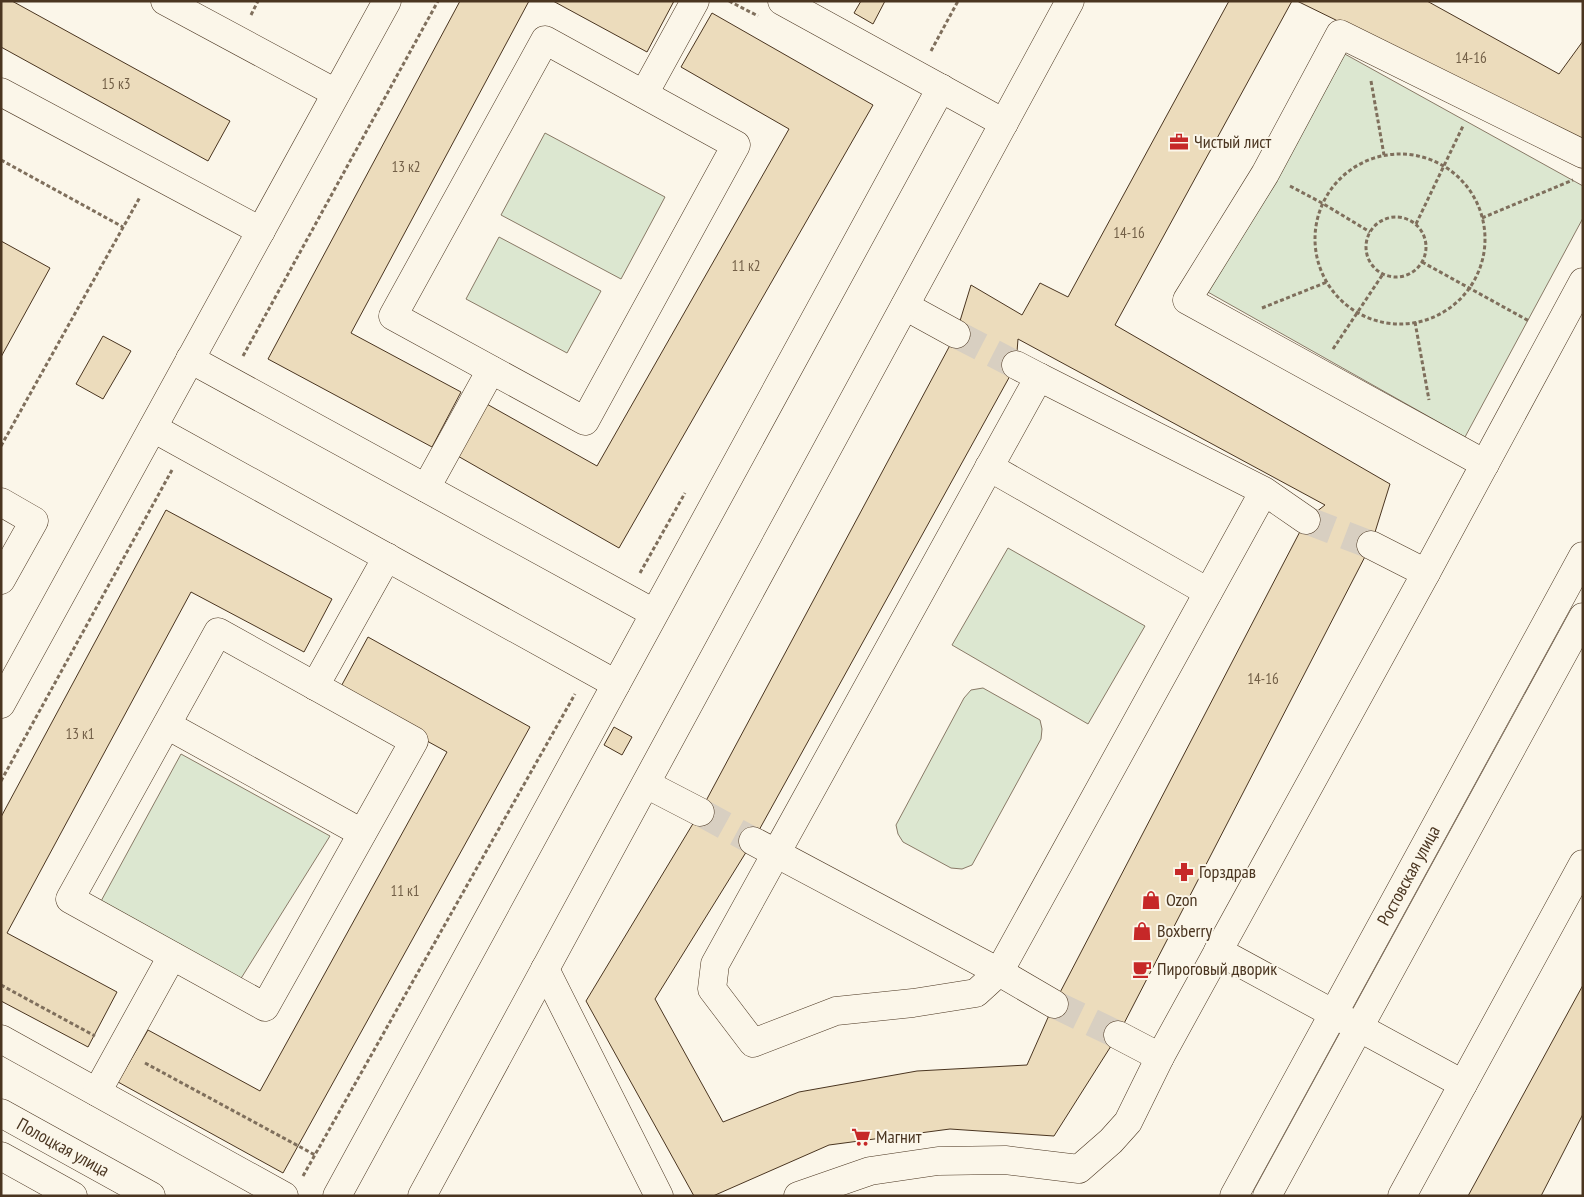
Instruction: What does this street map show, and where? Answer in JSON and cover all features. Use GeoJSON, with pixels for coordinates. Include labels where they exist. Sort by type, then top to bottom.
{"type":"FeatureCollection","features":[{"type":"Feature","properties":{"kind":"street"},"geometry":{"type":"LineString","coordinates":[[165,1],[336,93]]}},
{"type":"Feature","properties":{"kind":"street"},"geometry":{"type":"LineString","coordinates":[[1,704],[387,1]]}},
{"type":"Feature","properties":{"kind":"street"},"geometry":{"type":"LineString","coordinates":[[644,94],[695,1]]}},
{"type":"Feature","properties":{"kind":"street"},"geometry":{"type":"LineString","coordinates":[[782,1],[1004,123]]}},
{"type":"Feature","properties":{"kind":"street"},"geometry":{"type":"LineString","coordinates":[[422,1196],[1070,1]]}},
{"type":"Feature","properties":{"kind":"street"},"geometry":{"type":"LineString","coordinates":[[1485,464],[1186,300],[1264,174],[1340,34],[1583,154]]}},
{"type":"Feature","properties":{"kind":"street"},"geometry":{"type":"LineString","coordinates":[[545,40],[644,94],[736,145],[584,421],[393,316],[545,40]]}},
{"type":"Feature","properties":{"kind":"street"},"geometry":{"type":"LineString","coordinates":[[337,1196],[940,88]]}},
{"type":"Feature","properties":{"kind":"street"},"geometry":{"type":"LineString","coordinates":[[1,92],[261,231]]}},
{"type":"Feature","properties":{"kind":"street"},"geometry":{"type":"LineString","coordinates":[[798,1196],[870,1171],[938,1160],[1005,1160],[1079,1169],[1111,1141],[1128,1122],[1160,1057],[1426,573],[1583,282]]}},
{"type":"Feature","properties":{"kind":"street"},"geometry":{"type":"LineString","coordinates":[[905,306],[956,334]]}},
{"type":"Feature","properties":{"kind":"street"},"geometry":{"type":"LineString","coordinates":[[190,359],[654,613]]}},
{"type":"Feature","properties":{"kind":"street"},"geometry":{"type":"LineString","coordinates":[[426,488],[491,370]]}},
{"type":"Feature","properties":{"kind":"street"},"geometry":{"type":"LineString","coordinates":[[1264,491],[998,972],[976,993],[913,1003],[836,1011],[753,1044],[712,988],[715,964],[765,847],[989,467],[1027,371],[1264,491],[1306,520]]}},
{"type":"Feature","properties":{"kind":"street"},"geometry":{"type":"LineString","coordinates":[[153,428],[616,684]]}},
{"type":"Feature","properties":{"kind":"street"},"geometry":{"type":"LineString","coordinates":[[989,467],[1208,592]]}},
{"type":"Feature","properties":{"kind":"street"},"geometry":{"type":"LineString","coordinates":[[1,502],[34,520],[1,580]]}},
{"type":"Feature","properties":{"kind":"street"},"geometry":{"type":"LineString","coordinates":[[1371,545],[1426,573]]}},
{"type":"Feature","properties":{"kind":"street","name":"Ростовская улица"},"geometry":{"type":"LineString","coordinates":[[1234,1196],[1583,556]]}},
{"type":"Feature","properties":{"kind":"street"},"geometry":{"type":"LineString","coordinates":[[315,686],[387,557]]}},
{"type":"Feature","properties":{"kind":"street","name":"Ростовская улица"},"geometry":{"type":"LineString","coordinates":[[1267,1196],[1583,617]]}},
{"type":"Feature","properties":{"kind":"street"},"geometry":{"type":"LineString","coordinates":[[218,632],[315,686],[414,741],[265,1007],[70,899],[218,632]]}},
{"type":"Feature","properties":{"kind":"street"},"geometry":{"type":"LineString","coordinates":[[167,725],[362,833]]}},
{"type":"Feature","properties":{"kind":"street"},"geometry":{"type":"LineString","coordinates":[[646,784],[700,812]]}},
{"type":"Feature","properties":{"kind":"street"},"geometry":{"type":"LineString","coordinates":[[765,847],[1054,1004]]}},
{"type":"Feature","properties":{"kind":"street"},"geometry":{"type":"LineString","coordinates":[[1402,1196],[1583,864]]}},
{"type":"Feature","properties":{"kind":"street"},"geometry":{"type":"LineString","coordinates":[[1218,951],[1463,1084]]}},
{"type":"Feature","properties":{"kind":"street"},"geometry":{"type":"LineString","coordinates":[[97,1092],[172,956]]}},
{"type":"Feature","properties":{"kind":"street"},"geometry":{"type":"LineString","coordinates":[[545,969],[659,1196]]}},
{"type":"Feature","properties":{"kind":"street"},"geometry":{"type":"LineString","coordinates":[[1118,1035],[1160,1057]]}},
{"type":"Feature","properties":{"kind":"street"},"geometry":{"type":"LineString","coordinates":[[1,1039],[97,1092],[293,1188]]}},
{"type":"Feature","properties":{"kind":"street","name":"Полоцкая улица"},"geometry":{"type":"LineString","coordinates":[[1,1113],[152,1196]]}},
{"type":"Feature","properties":{"kind":"street"},"geometry":{"type":"LineString","coordinates":[[1,1156],[73,1196]]}},
{"type":"Feature","properties":{"kind":"path"},"geometry":{"type":"LineString","coordinates":[[230,381],[438,1]]}},
{"type":"Feature","properties":{"kind":"path"},"geometry":{"type":"LineString","coordinates":[[1364,46],[1384,155]]}},
{"type":"Feature","properties":{"kind":"path"},"geometry":{"type":"LineString","coordinates":[[1416,224],[1443,165],[1476,101]]}},
{"type":"Feature","properties":{"kind":"path"},"geometry":{"type":"LineString","coordinates":[[1388,154],[1417,154],[1443,165],[1466,183],[1481,209],[1486,238],[1482,266],[1470,288],[1450,309],[1428,320],[1404,324],[1379,322],[1356,313],[1337,297],[1323,277],[1315,252],[1315,227],[1322,203],[1338,179],[1361,162],[1388,154]]}},
{"type":"Feature","properties":{"kind":"path"},"geometry":{"type":"LineString","coordinates":[[1,160],[123,227]]}},
{"type":"Feature","properties":{"kind":"path"},"geometry":{"type":"LineString","coordinates":[[1,446],[153,174]]}},
{"type":"Feature","properties":{"kind":"path"},"geometry":{"type":"LineString","coordinates":[[1264,174],[1322,203],[1370,232]]}},
{"type":"Feature","properties":{"kind":"path"},"geometry":{"type":"LineString","coordinates":[[1482,218],[1574,180]]}},
{"type":"Feature","properties":{"kind":"path"},"geometry":{"type":"LineString","coordinates":[[1399,216],[1416,224],[1426,239],[1427,247],[1422,262],[1413,272],[1404,277],[1393,277],[1383,274],[1376,269],[1370,262],[1366,244],[1373,227],[1389,217],[1399,216]]}},
{"type":"Feature","properties":{"kind":"path"},"geometry":{"type":"LineString","coordinates":[[1422,262],[1555,335]]}},
{"type":"Feature","properties":{"kind":"path"},"geometry":{"type":"LineString","coordinates":[[1317,372],[1383,274]]}},
{"type":"Feature","properties":{"kind":"path"},"geometry":{"type":"LineString","coordinates":[[1228,323],[1327,282]]}},
{"type":"Feature","properties":{"kind":"path"},"geometry":{"type":"LineString","coordinates":[[1415,322],[1436,438]]}},
{"type":"Feature","properties":{"kind":"path"},"geometry":{"type":"LineString","coordinates":[[1,781],[185,446]]}},
{"type":"Feature","properties":{"kind":"path"},"geometry":{"type":"LineString","coordinates":[[293,1188],[315,1155],[589,670]]}},
{"type":"Feature","properties":{"kind":"path"},"geometry":{"type":"LineString","coordinates":[[1,985],[315,1155]]}},
{"type":"Feature","properties":{"kind":"green space"},"geometry":{"type":"Polygon","coordinates":[[[1343,53],[1583,186],[1583,218],[1465,437],[1206,291],[1343,53]]]}},
{"type":"Feature","properties":{"kind":"green space"},"geometry":{"type":"Polygon","coordinates":[[[545,133],[665,197],[621,279],[501,215],[545,133]]]}},
{"type":"Feature","properties":{"kind":"green space"},"geometry":{"type":"Polygon","coordinates":[[[499,237],[601,291],[567,353],[466,299],[499,237]]]}},
{"type":"Feature","properties":{"kind":"green space"},"geometry":{"type":"Polygon","coordinates":[[[1008,548],[1145,626],[1088,724],[952,645],[1008,548]]]}},
{"type":"Feature","properties":{"kind":"green space"},"geometry":{"type":"Polygon","coordinates":[[[983,688],[1040,720],[1042,729],[1041,739],[972,865],[962,869],[951,868],[903,842],[898,834],[896,825],[964,698],[971,690],[983,688]]]}},
{"type":"Feature","properties":{"kind":"green space"},"geometry":{"type":"Polygon","coordinates":[[[181,754],[330,836],[240,980],[100,903],[181,754]]]}},
{"type":"Feature","properties":{"kind":"building"},"geometry":{"type":"Polygon","coordinates":[[[1,1],[12,1],[230,121],[208,161],[1,47],[1,1]]]}},
{"type":"Feature","properties":{"kind":"building"},"geometry":{"type":"Polygon","coordinates":[[[460,1],[529,1],[351,333],[461,392],[432,447],[268,359],[460,1]]]}},
{"type":"Feature","properties":{"kind":"building"},"geometry":{"type":"Polygon","coordinates":[[[553,1],[674,1],[647,52],[553,1]]]}},
{"type":"Feature","properties":{"kind":"building"},"geometry":{"type":"Polygon","coordinates":[[[861,1],[885,1],[873,24],[854,13],[861,1]]]}},
{"type":"Feature","properties":{"kind":"building"},"geometry":{"type":"Polygon","coordinates":[[[1229,1],[1292,1],[1115,325],[1390,484],[1371,545],[1118,1035],[1054,1136],[950,1129],[829,1145],[713,1196],[694,1196],[586,1001],[700,812],[956,334],[971,285],[1022,315],[1040,283],[1068,297],[1229,1]],[[1018,339],[1016,365],[753,841],[655,999],[723,1122],[799,1092],[917,1071],[1027,1065],[1054,1004],[1306,520],[1325,505],[1018,339]]]}},
{"type":"Feature","properties":{"kind":"building"},"geometry":{"type":"Polygon","coordinates":[[[1297,1],[1427,1],[1559,74],[1583,41],[1583,141],[1297,1]]]}},
{"type":"Feature","properties":{"kind":"building"},"geometry":{"type":"Polygon","coordinates":[[[712,13],[873,105],[619,548],[456,455],[485,403],[597,466],[789,129],[681,67],[712,13]]]}},
{"type":"Feature","properties":{"kind":"building"},"geometry":{"type":"Polygon","coordinates":[[[1,241],[50,268],[1,357],[1,241]]]}},
{"type":"Feature","properties":{"kind":"building"},"geometry":{"type":"Polygon","coordinates":[[[103,336],[131,351],[103,399],[76,384],[103,336]]]}},
{"type":"Feature","properties":{"kind":"building"},"geometry":{"type":"Polygon","coordinates":[[[166,510],[332,599],[304,652],[191,592],[7,933],[117,992],[88,1047],[1,1001],[1,817],[166,510]]]}},
{"type":"Feature","properties":{"kind":"building"},"geometry":{"type":"Polygon","coordinates":[[[368,637],[530,727],[283,1173],[118,1082],[148,1030],[260,1091],[447,752],[338,692],[368,637]]]}},
{"type":"Feature","properties":{"kind":"building"},"geometry":{"type":"Polygon","coordinates":[[[614,727],[632,737],[622,755],[604,745],[614,727]]]}},
{"type":"Feature","properties":{"kind":"building"},"geometry":{"type":"Polygon","coordinates":[[[1583,985],[1583,1114],[1541,1196],[1468,1196],[1583,985]]]}},
{"type":"Feature","properties":{"kind":"tunnel"},"geometry":{"type":"LineString","coordinates":[[956,334],[1016,365]]}},
{"type":"Feature","properties":{"kind":"tunnel"},"geometry":{"type":"LineString","coordinates":[[1306,520],[1371,545]]}},
{"type":"Feature","properties":{"kind":"tunnel"},"geometry":{"type":"LineString","coordinates":[[700,812],[753,841]]}},
{"type":"Feature","properties":{"kind":"tunnel"},"geometry":{"type":"LineString","coordinates":[[1054,1004],[1118,1035]]}},
{"type":"Feature","properties":{"kind":"place","name":"Чистый лист"},"geometry":{"type":"Point","coordinates":[1179,142]}},
{"type":"Feature","properties":{"kind":"place","name":"Горздрав"},"geometry":{"type":"Point","coordinates":[1184,872]}},
{"type":"Feature","properties":{"kind":"place","name":"Ozon"},"geometry":{"type":"Point","coordinates":[1151,900]}},
{"type":"Feature","properties":{"kind":"place","name":"Boxberry"},"geometry":{"type":"Point","coordinates":[1142,931]}},
{"type":"Feature","properties":{"kind":"place","name":"Пироговый дворик"},"geometry":{"type":"Point","coordinates":[1142,969]}},
{"type":"Feature","properties":{"kind":"place","name":"Магнит"},"geometry":{"type":"Point","coordinates":[861,1137]}}]}
